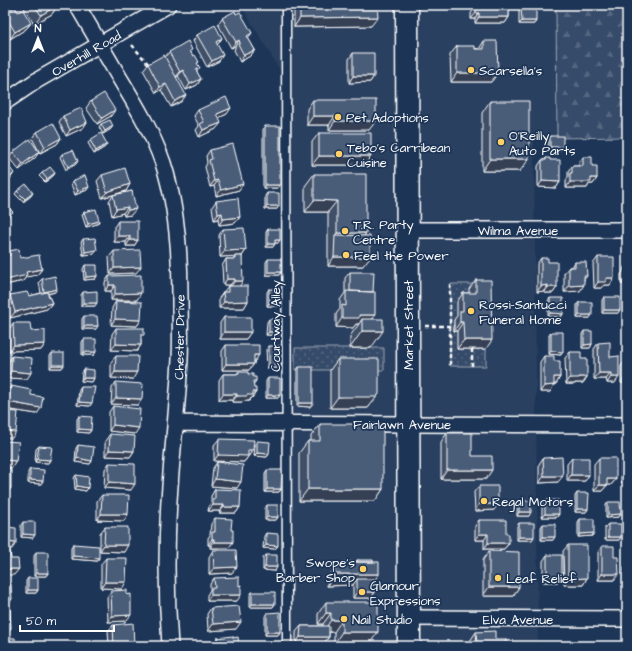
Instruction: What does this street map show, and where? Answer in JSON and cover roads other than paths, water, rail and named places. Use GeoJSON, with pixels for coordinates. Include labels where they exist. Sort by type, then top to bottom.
{"type":"FeatureCollection","features":[{"type":"Feature","properties":{"kind":"main road","name":"Market Street"},"geometry":{"type":"LineString","coordinates":[[407,5],[409,646]]}},
{"type":"Feature","properties":{"kind":"street","name":"Chester Drive"},"geometry":{"type":"LineString","coordinates":[[76,5],[137,106],[149,130],[163,164],[172,198],[178,235],[180,277],[180,358],[168,521],[167,582],[170,646]]}},
{"type":"Feature","properties":{"kind":"street","name":"Overhill Road"},"geometry":{"type":"LineString","coordinates":[[5,102],[36,81],[168,5]]}},
{"type":"Feature","properties":{"kind":"street","name":"Wilma Avenue"},"geometry":{"type":"LineString","coordinates":[[408,230],[627,230]]}},
{"type":"Feature","properties":{"kind":"street","name":"Fairlawn Avenue"},"geometry":{"type":"LineString","coordinates":[[176,423],[627,425]]}},
{"type":"Feature","properties":{"kind":"street","name":"Elva Avenue"},"geometry":{"type":"LineString","coordinates":[[409,618],[627,620]]}},
{"type":"Feature","properties":{"kind":"lane","name":"Courtway Alley"},"geometry":{"type":"LineString","coordinates":[[286,5],[288,423],[287,646]]}},
{"type":"Feature","properties":{"kind":"place","name":"Scarsella's"},"geometry":{"type":"Point","coordinates":[471,70]}},
{"type":"Feature","properties":{"kind":"place","name":"Pet Adoptions"},"geometry":{"type":"Point","coordinates":[338,117]}},
{"type":"Feature","properties":{"kind":"place","name":"O'Reilly Auto Parts"},"geometry":{"type":"Point","coordinates":[501,142]}},
{"type":"Feature","properties":{"kind":"place","name":"Tebo's Carribean Cuisine"},"geometry":{"type":"Point","coordinates":[339,154]}},
{"type":"Feature","properties":{"kind":"place","name":"T.R. Party Centre"},"geometry":{"type":"Point","coordinates":[345,231]}},
{"type":"Feature","properties":{"kind":"place","name":"Feel the Power"},"geometry":{"type":"Point","coordinates":[346,255]}},
{"type":"Feature","properties":{"kind":"place","name":"Rossi-Santucci Funeral Home"},"geometry":{"type":"Point","coordinates":[471,311]}},
{"type":"Feature","properties":{"kind":"place","name":"Regal Motors"},"geometry":{"type":"Point","coordinates":[484,501]}},
{"type":"Feature","properties":{"kind":"place","name":"Swope's Barber Shop"},"geometry":{"type":"Point","coordinates":[363,569]}},
{"type":"Feature","properties":{"kind":"place","name":"Leaf Relief"},"geometry":{"type":"Point","coordinates":[498,578]}},
{"type":"Feature","properties":{"kind":"place","name":"Glamour Expressions"},"geometry":{"type":"Point","coordinates":[362,592]}},
{"type":"Feature","properties":{"kind":"place","name":"Nail Studio"},"geometry":{"type":"Point","coordinates":[344,619]}}]}
